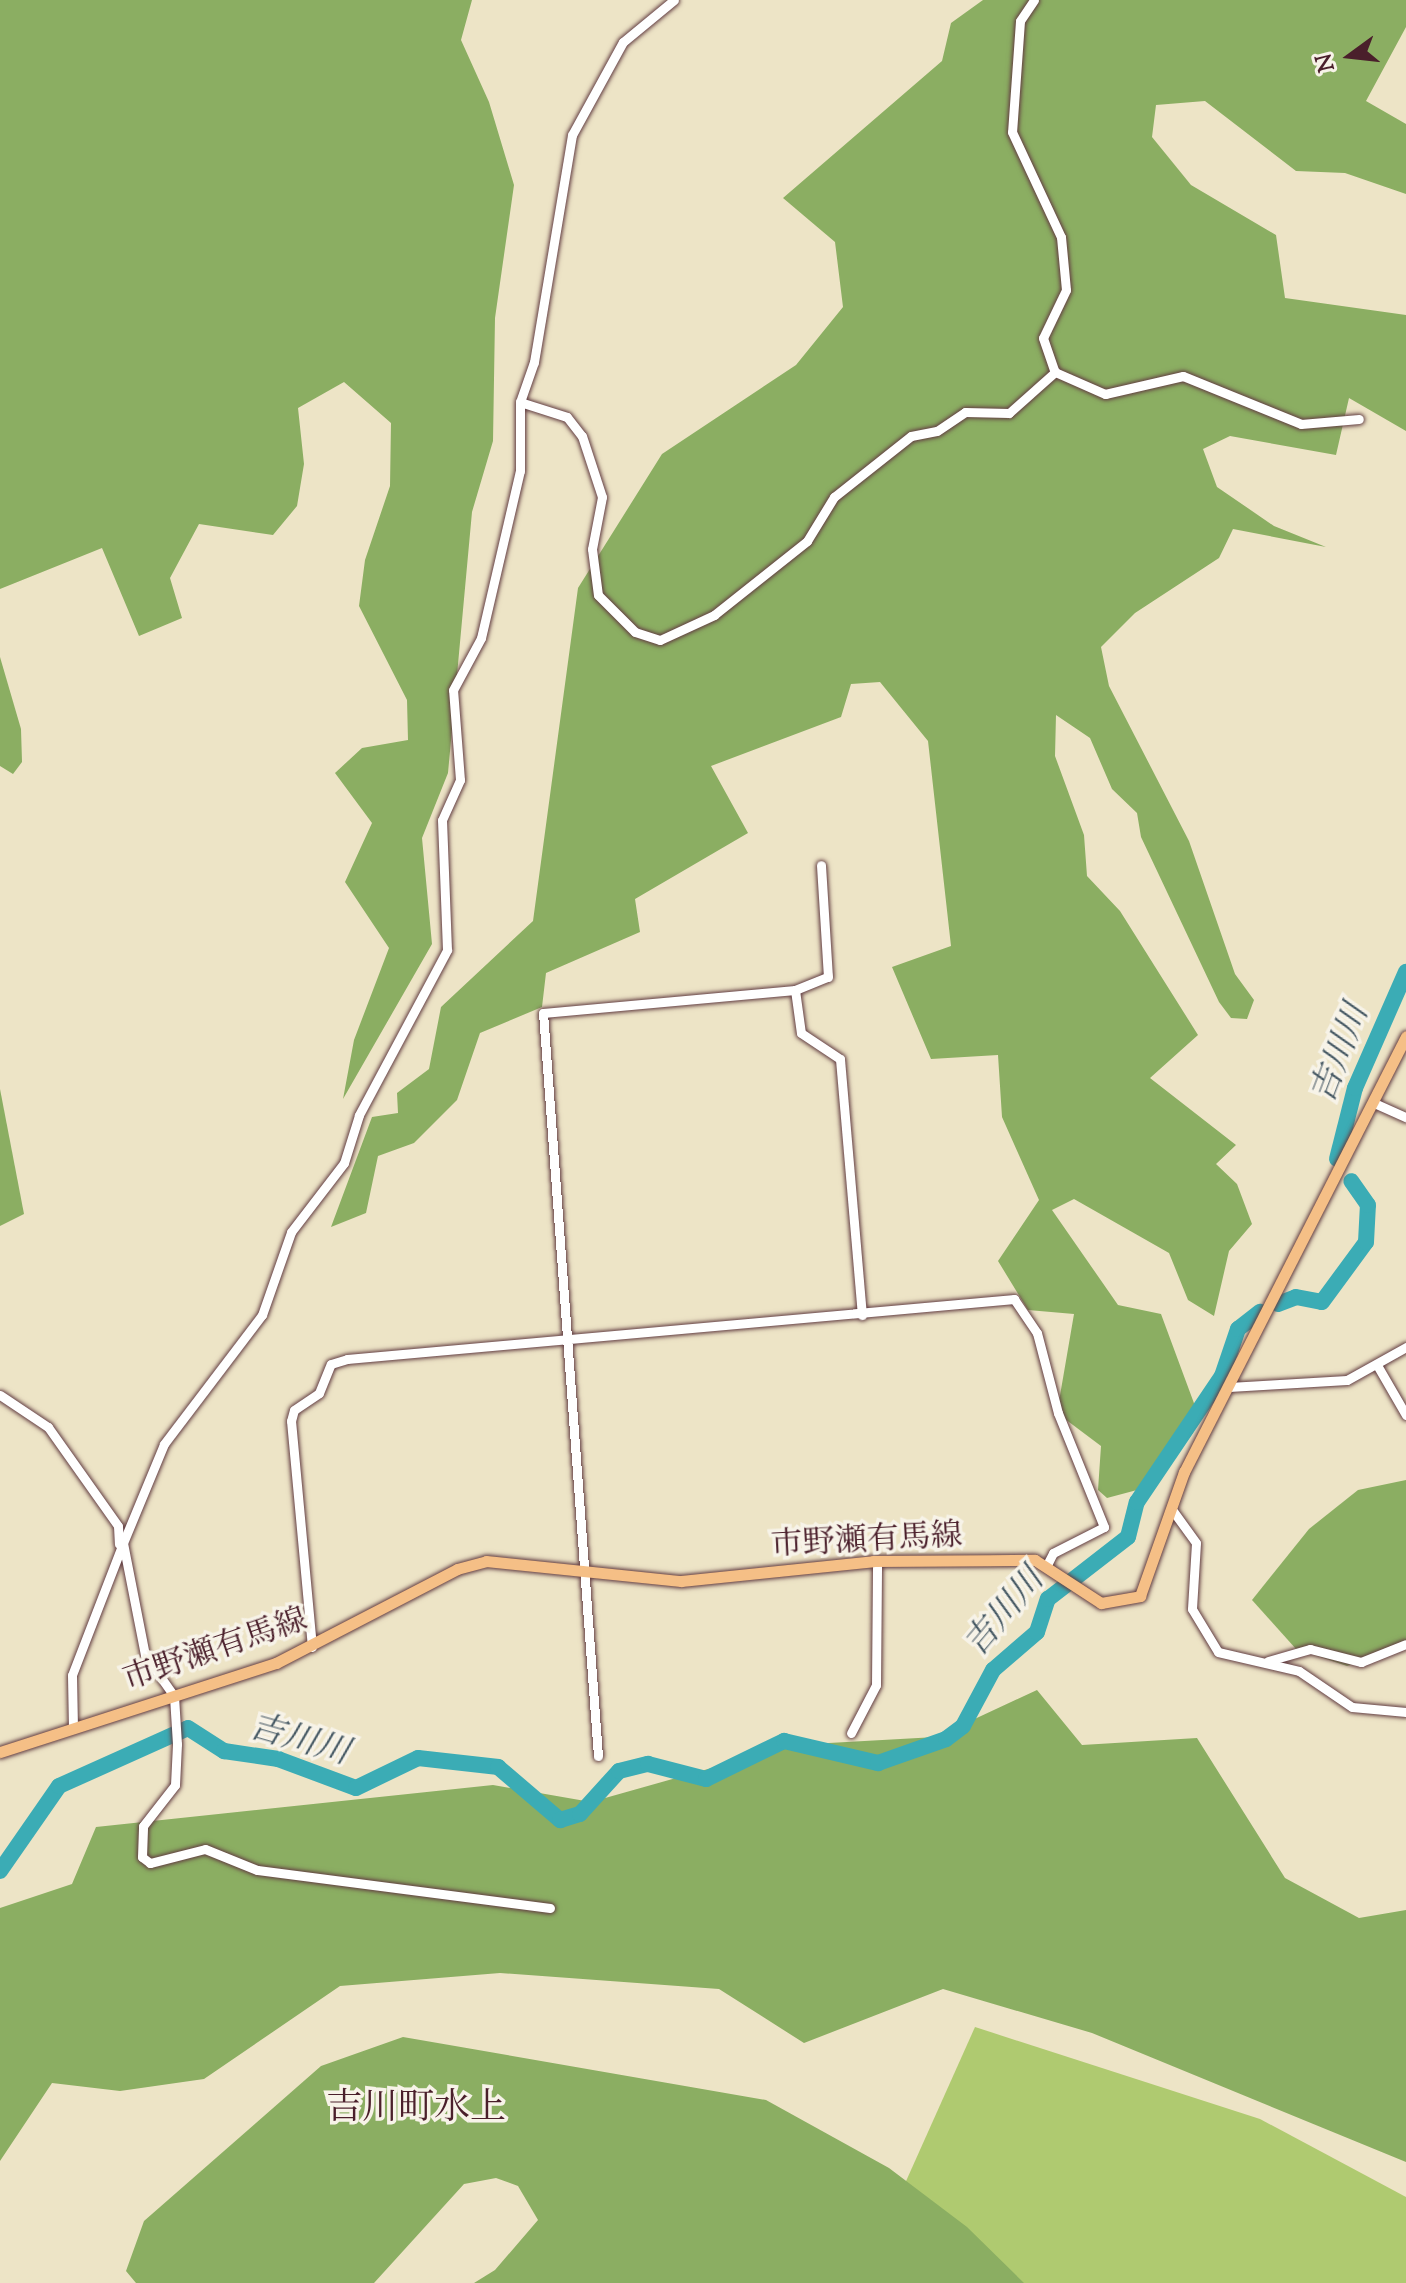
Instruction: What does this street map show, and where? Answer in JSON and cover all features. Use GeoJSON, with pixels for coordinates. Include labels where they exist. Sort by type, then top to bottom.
{"type":"FeatureCollection","features":[{"type":"Feature","properties":{"kind":"main road"},"geometry":{"type":"LineString","coordinates":[[1049,1566],[1083,1594],[1119,1604],[1140,1596],[1173,1511],[1229,1387],[1406,1036]]}},
{"type":"Feature","properties":{"kind":"main road","name":"市野瀬有馬線"},"geometry":{"type":"LineString","coordinates":[[0,1752],[173,1701],[312,1647],[457,1569],[514,1559],[706,1580],[877,1560],[1049,1566]]}},
{"type":"Feature","properties":{"kind":"street"},"geometry":{"type":"LineString","coordinates":[[73,1728],[72,1675],[121,1543],[164,1444],[262,1315],[291,1232],[338,1174],[359,1115],[447,950],[442,820],[460,780],[453,690],[481,638],[516,486],[520,402],[534,362],[572,135],[623,42],[674,0]]}},
{"type":"Feature","properties":{"kind":"street"},"geometry":{"type":"LineString","coordinates":[[1034,0],[1020,21],[1012,132],[1061,237],[1066,290],[1043,338],[1055,372],[1105,394],[1183,376],[1301,424],[1359,419]]}},
{"type":"Feature","properties":{"kind":"street"},"geometry":{"type":"LineString","coordinates":[[520,402],[567,417],[582,436],[602,497],[592,549],[598,595],[635,632],[660,640],[714,615],[807,541],[834,497],[911,436],[937,431],[965,412],[1009,413],[1055,372]]}},
{"type":"Feature","properties":{"kind":"street"},"geometry":{"type":"LineString","coordinates":[[598,1756],[587,1568],[543,1013],[795,990],[828,977],[821,865]]}},
{"type":"Feature","properties":{"kind":"street"},"geometry":{"type":"LineString","coordinates":[[795,990],[801,1033],[840,1059],[862,1315]]}},
{"type":"Feature","properties":{"kind":"street"},"geometry":{"type":"LineString","coordinates":[[1374,1103],[1406,1117]]}},
{"type":"Feature","properties":{"kind":"street"},"geometry":{"type":"LineString","coordinates":[[312,1647],[291,1421],[294,1410],[319,1393],[331,1364],[1014,1299],[1030,1317],[1104,1527],[1053,1553],[1049,1566]]}},
{"type":"Feature","properties":{"kind":"street"},"geometry":{"type":"LineString","coordinates":[[1229,1387],[1317,1386],[1377,1365],[1406,1347]]}},
{"type":"Feature","properties":{"kind":"street"},"geometry":{"type":"LineString","coordinates":[[1377,1365],[1406,1415]]}},
{"type":"Feature","properties":{"kind":"street"},"geometry":{"type":"LineString","coordinates":[[0,1395],[48,1427],[118,1526],[145,1655],[173,1701],[177,1744],[175,1785],[139,1836],[150,1863],[205,1849],[257,1870],[550,1908]]}},
{"type":"Feature","properties":{"kind":"street"},"geometry":{"type":"LineString","coordinates":[[1173,1511],[1196,1543],[1192,1609],[1218,1652],[1299,1671],[1352,1707],[1406,1712]]}},
{"type":"Feature","properties":{"kind":"street"},"geometry":{"type":"LineString","coordinates":[[851,1733],[876,1685],[877,1560]]}},
{"type":"Feature","properties":{"kind":"street"},"geometry":{"type":"LineString","coordinates":[[1262,1664],[1292,1649],[1361,1662],[1406,1644]]}},
{"type":"Feature","properties":{"kind":"green space"},"geometry":{"type":"Polygon","coordinates":[[[0,0],[472,0],[461,40],[489,102],[514,185],[495,318],[493,441],[472,512],[448,773],[422,838],[432,944],[343,1099],[354,1040],[389,948],[345,882],[372,823],[335,773],[362,748],[408,740],[407,700],[359,606],[365,560],[390,486],[391,423],[344,382],[298,408],[304,464],[297,506],[273,535],[199,524],[170,578],[182,618],[139,636],[102,548],[0,589],[0,0]]]}},
{"type":"Feature","properties":{"kind":"green space"},"geometry":{"type":"Polygon","coordinates":[[[983,0],[1406,0],[1406,27],[1366,101],[1406,124],[1406,194],[1345,173],[1296,171],[1205,101],[1156,105],[1152,137],[1191,185],[1276,235],[1285,298],[1406,315],[1406,431],[1349,398],[1336,455],[1230,436],[1203,449],[1217,487],[1274,526],[1326,547],[1233,529],[1219,558],[1135,613],[1101,647],[1109,686],[1189,841],[1235,974],[1254,1000],[1247,1019],[1231,1018],[1219,1002],[1141,837],[1137,813],[1112,789],[1090,738],[1056,715],[1055,756],[1084,835],[1087,876],[1120,911],[1198,1035],[1150,1078],[1236,1145],[1216,1164],[1237,1184],[1252,1224],[1229,1251],[1214,1316],[1188,1300],[1169,1253],[1074,1199],[1052,1210],[1118,1305],[1161,1314],[1198,1414],[1193,1433],[1152,1486],[1107,1498],[1098,1490],[1101,1446],[1057,1413],[1074,1314],[1028,1310],[998,1261],[1039,1200],[1002,1117],[998,1055],[931,1059],[892,967],[951,946],[928,741],[880,682],[851,684],[841,717],[711,766],[748,833],[635,899],[640,932],[546,973],[542,1007],[480,1033],[457,1100],[414,1143],[378,1156],[366,1213],[331,1227],[372,1117],[398,1113],[397,1093],[429,1069],[441,1007],[533,921],[578,588],[662,454],[796,365],[843,307],[835,242],[783,198],[942,61],[951,23],[983,0]]]}},
{"type":"Feature","properties":{"kind":"green space"},"geometry":{"type":"Polygon","coordinates":[[[0,657],[21,729],[22,762],[13,774],[0,766],[0,657]]]}},
{"type":"Feature","properties":{"kind":"green space"},"geometry":{"type":"Polygon","coordinates":[[[0,1089],[24,1214],[0,1226],[0,1089]]]}},
{"type":"Feature","properties":{"kind":"green space"},"geometry":{"type":"Polygon","coordinates":[[[1406,1480],[1406,1648],[1347,1666],[1296,1649],[1252,1600],[1309,1529],[1358,1490],[1406,1480]]]}},
{"type":"Feature","properties":{"kind":"green space"},"geometry":{"type":"Polygon","coordinates":[[[1037,1690],[1082,1745],[1197,1738],[1285,1878],[1359,1918],[1406,1910],[1406,2162],[1092,2033],[943,1989],[804,2043],[719,1989],[500,1973],[340,1986],[204,2079],[120,2091],[52,2083],[0,2161],[0,1908],[72,1884],[96,1827],[493,1785],[591,1802],[793,1745],[936,1737],[1037,1690]]]}},
{"type":"Feature","properties":{"kind":"green space"},"geometry":{"type":"Polygon","coordinates":[[[975,2027],[1260,2119],[1406,2197],[1406,2283],[939,2283],[877,2246],[975,2027]]]}},
{"type":"Feature","properties":{"kind":"green space"},"geometry":{"type":"Polygon","coordinates":[[[403,2037],[766,2100],[889,2168],[967,2227],[1024,2283],[474,2283],[495,2270],[538,2220],[518,2186],[496,2178],[464,2184],[374,2283],[136,2283],[126,2271],[144,2221],[321,2066],[403,2037]]]}},
{"type":"Feature","properties":{"kind":"waterway","name":"吉川川"},"geometry":{"type":"LineString","coordinates":[[1337,1159],[1355,1088],[1406,972]]}},
{"type":"Feature","properties":{"kind":"waterway","name":"吉川川"},"geometry":{"type":"LineString","coordinates":[[1278,1304],[1296,1297],[1322,1302],[1366,1242],[1368,1205],[1351,1181]]}},
{"type":"Feature","properties":{"kind":"waterway","name":"吉川川"},"geometry":{"type":"LineString","coordinates":[[0,1871],[59,1786],[188,1728],[224,1751],[278,1759],[356,1788],[418,1758],[498,1767],[560,1820],[580,1814],[619,1771],[648,1764],[706,1779],[784,1741],[878,1763],[946,1739],[963,1726],[993,1670],[1037,1632],[1048,1599],[1128,1537],[1137,1502],[1222,1376],[1238,1329],[1260,1312]]}},
{"type":"Feature","properties":{"kind":"district","name":"吉川町水上"},"geometry":{"type":"Point","coordinates":[416,2110]}}]}
